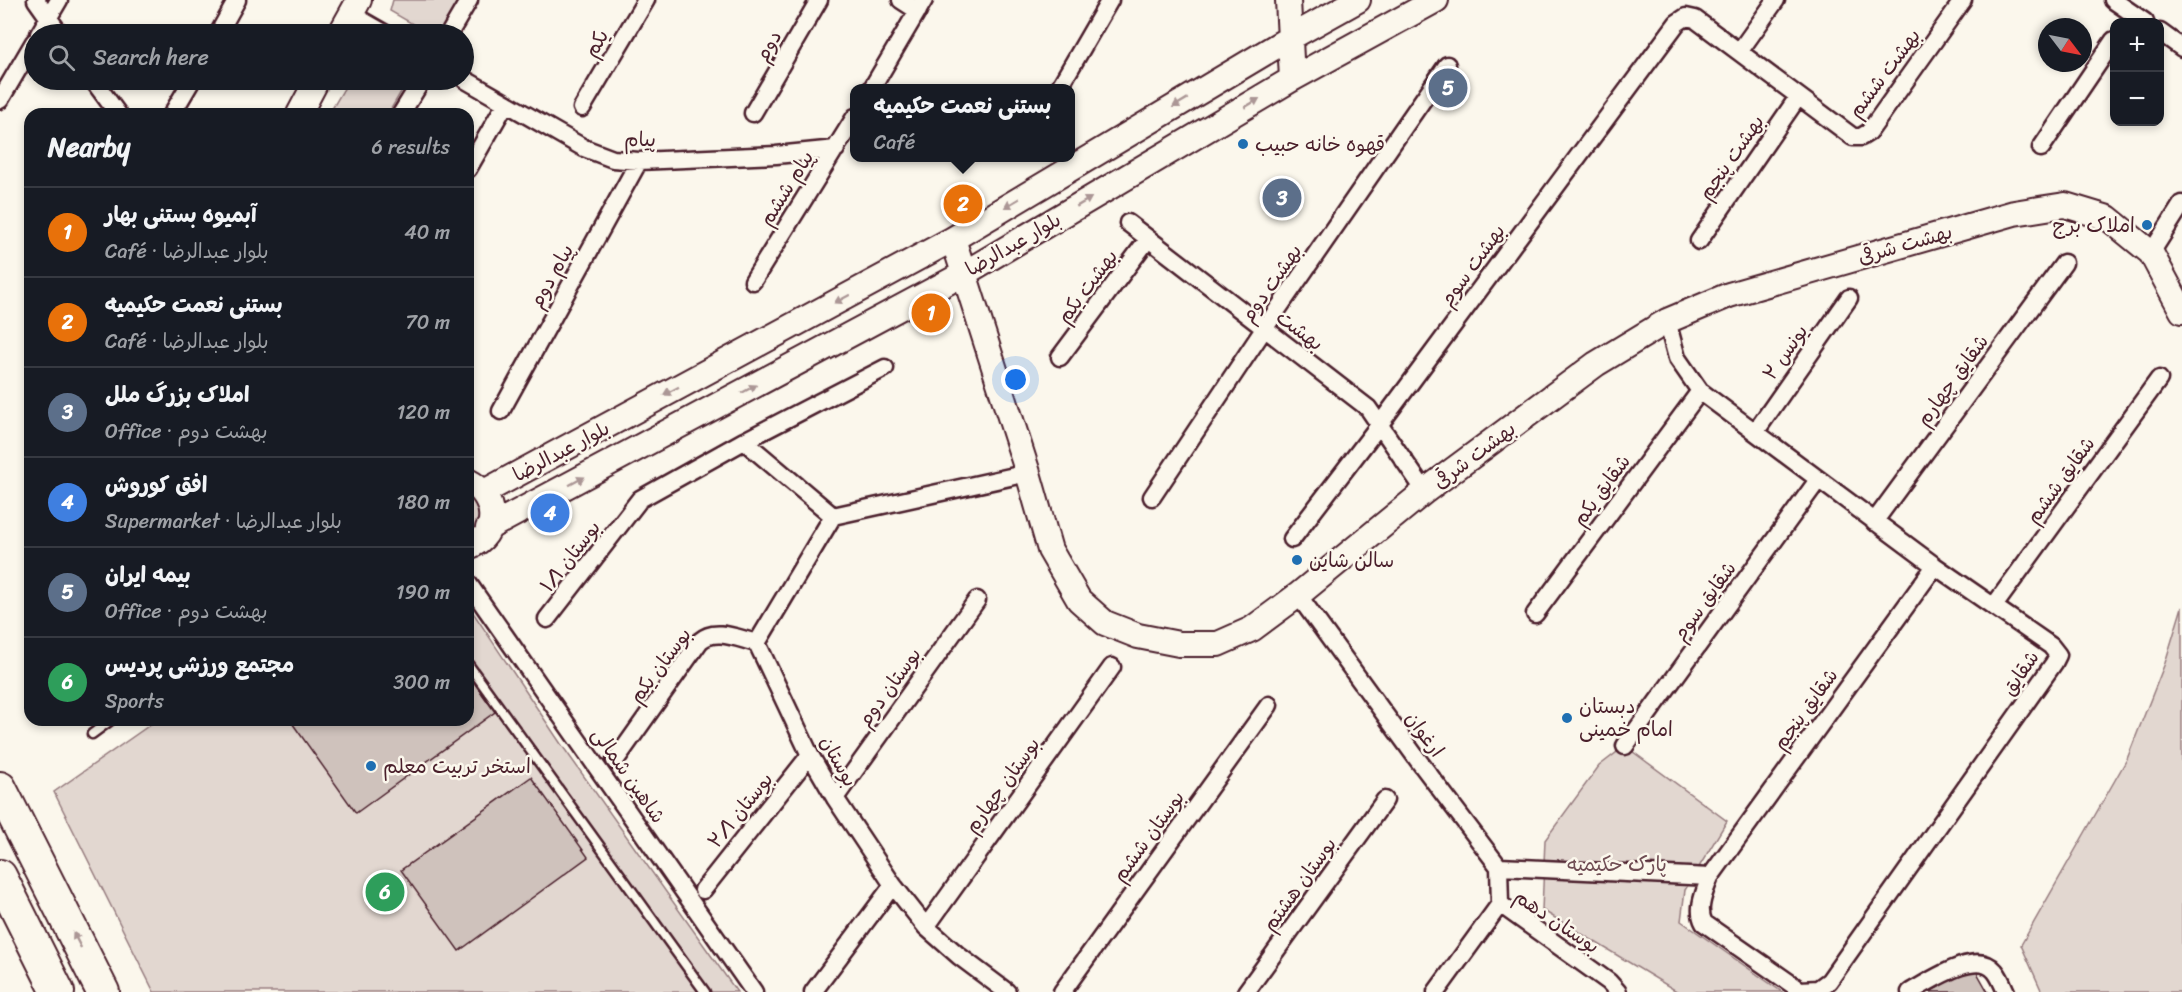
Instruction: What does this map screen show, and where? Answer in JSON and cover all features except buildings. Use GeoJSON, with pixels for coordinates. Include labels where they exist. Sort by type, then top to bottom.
{"type":"FeatureCollection","features":[{"type":"Feature","properties":{"kind":"highway"},"geometry":{"type":"LineString","coordinates":[[0,788],[103,992]]}},
{"type":"Feature","properties":{"kind":"highway"},"geometry":{"type":"LineString","coordinates":[[0,876],[58,992]]}},
{"type":"Feature","properties":{"kind":"main road"},"geometry":{"type":"LineString","coordinates":[[1288,0],[1288,39],[1292,80]]}},
{"type":"Feature","properties":{"kind":"main road","name":"بلوار عبدالرضا"},"geometry":{"type":"LineString","coordinates":[[476,487],[953,239],[1288,39],[1322,10],[1358,0]]}},
{"type":"Feature","properties":{"kind":"main road","name":"بلوار عبدالرضا"},"geometry":{"type":"LineString","coordinates":[[474,543],[482,538],[488,528],[965,273],[1292,80],[1436,0]]}},
{"type":"Feature","properties":{"kind":"main road"},"geometry":{"type":"LineString","coordinates":[[1322,10],[1325,61]]}},
{"type":"Feature","properties":{"kind":"main road"},"geometry":{"type":"LineString","coordinates":[[302,108],[312,90]]}},
{"type":"Feature","properties":{"kind":"main road","name":"بهشت شرقی"},"geometry":{"type":"LineString","coordinates":[[953,239],[1029,472],[1050,550],[1079,600],[1105,623],[1138,636],[1179,644],[1218,644],[1252,629],[1298,595],[1425,491],[1596,364],[1667,321],[1729,295],[2014,213],[2065,205],[2108,218],[2151,253],[2182,311]]}},
{"type":"Feature","properties":{"kind":"main road"},"geometry":{"type":"LineString","coordinates":[[476,487],[491,510],[488,528]]}},
{"type":"Feature","properties":{"kind":"street"},"geometry":{"type":"LineString","coordinates":[[36,0],[52,24]]}},
{"type":"Feature","properties":{"kind":"street"},"geometry":{"type":"LineString","coordinates":[[45,24],[59,0]]}},
{"type":"Feature","properties":{"kind":"street"},"geometry":{"type":"LineString","coordinates":[[224,24],[237,0]]}},
{"type":"Feature","properties":{"kind":"street"},"geometry":{"type":"LineString","coordinates":[[455,24],[470,0]]}},
{"type":"Feature","properties":{"kind":"street","name":"یکم"},"geometry":{"type":"LineString","coordinates":[[582,108],[646,0]]}},
{"type":"Feature","properties":{"kind":"street","name":"دوم"},"geometry":{"type":"LineString","coordinates":[[753,113],[819,0]]}},
{"type":"Feature","properties":{"kind":"street"},"geometry":{"type":"LineString","coordinates":[[874,84],[921,5],[901,0]]}},
{"type":"Feature","properties":{"kind":"street"},"geometry":{"type":"LineString","coordinates":[[1061,84],[1110,0]]}},
{"type":"Feature","properties":{"kind":"street"},"geometry":{"type":"LineString","coordinates":[[1739,52],[1776,0]]}},
{"type":"Feature","properties":{"kind":"street","name":"بهشت ششم"},"geometry":{"type":"LineString","coordinates":[[1686,17],[1695,19],[1853,137],[1861,137],[1869,132],[1964,0]]}},
{"type":"Feature","properties":{"kind":"street"},"geometry":{"type":"LineString","coordinates":[[2113,0],[2136,15]]}},
{"type":"Feature","properties":{"kind":"street"},"geometry":{"type":"LineString","coordinates":[[350,16],[366,24]]}},
{"type":"Feature","properties":{"kind":"street","name":"بهشت سوم"},"geometry":{"type":"LineString","coordinates":[[1292,539],[1677,23],[1686,17]]}},
{"type":"Feature","properties":{"kind":"street"},"geometry":{"type":"LineString","coordinates":[[2164,35],[2182,48]]}},
{"type":"Feature","properties":{"kind":"street"},"geometry":{"type":"LineString","coordinates":[[2041,148],[2110,47]]}},
{"type":"Feature","properties":{"kind":"street"},"geometry":{"type":"LineString","coordinates":[[0,100],[24,59]]}},
{"type":"Feature","properties":{"kind":"street","name":"بهشت دوم"},"geometry":{"type":"LineString","coordinates":[[1152,497],[1264,329],[1447,65]]}},
{"type":"Feature","properties":{"kind":"street","name":"پیام"},"geometry":{"type":"LineString","coordinates":[[474,85],[584,148],[613,159],[639,161],[776,155],[836,149]]}},
{"type":"Feature","properties":{"kind":"street"},"geometry":{"type":"LineString","coordinates":[[100,90],[114,108]]}},
{"type":"Feature","properties":{"kind":"street"},"geometry":{"type":"LineString","coordinates":[[176,108],[186,90]]}},
{"type":"Feature","properties":{"kind":"street"},"geometry":{"type":"LineString","coordinates":[[405,108],[416,90]]}},
{"type":"Feature","properties":{"kind":"street","name":"بهشت پنجم"},"geometry":{"type":"LineString","coordinates":[[1699,241],[1798,97]]}},
{"type":"Feature","properties":{"kind":"street"},"geometry":{"type":"LineString","coordinates":[[474,159],[506,103]]}},
{"type":"Feature","properties":{"kind":"street","name":"پیام ششم"},"geometry":{"type":"LineString","coordinates":[[753,281],[850,125]]}},
{"type":"Feature","properties":{"kind":"street","name":"پیام دوم"},"geometry":{"type":"LineString","coordinates":[[501,411],[639,161]]}},
{"type":"Feature","properties":{"kind":"street"},"geometry":{"type":"LineString","coordinates":[[2151,253],[2182,204]]}},
{"type":"Feature","properties":{"kind":"street","name":"بهشت"},"geometry":{"type":"LineString","coordinates":[[1128,223],[1368,408],[1425,491]]}},
{"type":"Feature","properties":{"kind":"street","name":"بهشت یکم"},"geometry":{"type":"LineString","coordinates":[[1060,357],[1148,239]]}},
{"type":"Feature","properties":{"kind":"street","name":"شقایق چهارم"},"geometry":{"type":"LineString","coordinates":[[1874,522],[2064,263]]}},
{"type":"Feature","properties":{"kind":"street","name":"یونس ۲"},"geometry":{"type":"LineString","coordinates":[[1756,431],[1849,298]]}},
{"type":"Feature","properties":{"kind":"street","name":"شقایق"},"geometry":{"type":"LineString","coordinates":[[1667,321],[1677,358],[1700,391],[1874,522],[2051,646],[2058,655],[1829,981],[1818,989],[1800,990],[1704,923],[1700,913],[1710,877]]}},
{"type":"Feature","properties":{"kind":"street","name":"بوستان ۱/۱"},"geometry":{"type":"LineString","coordinates":[[547,619],[640,499],[744,441],[885,368]]}},
{"type":"Feature","properties":{"kind":"street","name":"شقایق ششم"},"geometry":{"type":"LineString","coordinates":[[1994,606],[2159,379]]}},
{"type":"Feature","properties":{"kind":"street","name":"شقایق یکم"},"geometry":{"type":"LineString","coordinates":[[1535,614],[1700,391]]}},
{"type":"Feature","properties":{"kind":"street"},"geometry":{"type":"LineString","coordinates":[[744,441],[834,516]]}},
{"type":"Feature","properties":{"kind":"street"},"geometry":{"type":"LineString","coordinates":[[757,643],[834,516],[1029,472]]}},
{"type":"Feature","properties":{"kind":"street","name":"شقایق سوم"},"geometry":{"type":"LineString","coordinates":[[1625,746],[1818,480]]}},
{"type":"Feature","properties":{"kind":"street","name":"شقایق پنجم"},"geometry":{"type":"LineString","coordinates":[[1710,877],[1935,566]]}},
{"type":"Feature","properties":{"kind":"street","name":"شاهین شمالی"},"geometry":{"type":"LineString","coordinates":[[474,592],[754,992]]}},
{"type":"Feature","properties":{"kind":"street","name":"ارغوان"},"geometry":{"type":"LineString","coordinates":[[1298,595],[1499,867]]}},
{"type":"Feature","properties":{"kind":"street","name":"بوستان دوم"},"geometry":{"type":"LineString","coordinates":[[835,798],[977,600]]}},
{"type":"Feature","properties":{"kind":"street","name":"بوستان یکم"},"geometry":{"type":"LineString","coordinates":[[615,761],[700,641],[707,635],[715,633],[757,643]]}},
{"type":"Feature","properties":{"kind":"street","name":"بوستان"},"geometry":{"type":"LineString","coordinates":[[757,643],[810,755],[835,798],[893,885],[926,927],[1000,990]]}},
{"type":"Feature","properties":{"kind":"street","name":"بوستان چهارم"},"geometry":{"type":"LineString","coordinates":[[926,927],[1112,667]]}},
{"type":"Feature","properties":{"kind":"street","name":"بوستان ششم"},"geometry":{"type":"LineString","coordinates":[[1062,992],[1269,705]]}},
{"type":"Feature","properties":{"kind":"street","name":"بوستان ۲/۱"},"geometry":{"type":"LineString","coordinates":[[703,890],[810,755]]}},
{"type":"Feature","properties":{"kind":"street","name":"بوستان هشتم"},"geometry":{"type":"LineString","coordinates":[[1246,992],[1385,800]]}},
{"type":"Feature","properties":{"kind":"street"},"geometry":{"type":"LineString","coordinates":[[1500,904],[1499,867],[1710,877]]}},
{"type":"Feature","properties":{"kind":"street"},"geometry":{"type":"LineString","coordinates":[[813,992],[893,885]]}},
{"type":"Feature","properties":{"kind":"street","name":"بوستان دهم"},"geometry":{"type":"LineString","coordinates":[[1436,992],[1500,904],[1609,982],[1618,992]]}},
{"type":"Feature","properties":{"kind":"street"},"geometry":{"type":"LineString","coordinates":[[1910,992],[1961,965],[1978,962],[1994,969],[2006,992]]}},
{"type":"Feature","properties":{"kind":"lane"},"geometry":{"type":"LineString","coordinates":[[474,672],[705,992]]}},
{"type":"Feature","properties":{"kind":"lane"},"geometry":{"type":"LineString","coordinates":[[92,734],[103,726]]}},
{"type":"Feature","properties":{"kind":"green space"},"geometry":{"type":"Polygon","coordinates":[[[393,0],[461,0],[448,24],[413,24],[390,11],[393,0]]]}},
{"type":"Feature","properties":{"kind":"green space"},"geometry":{"type":"Polygon","coordinates":[[[343,90],[402,90],[392,108],[333,108],[343,90]]]}},
{"type":"Feature","properties":{"kind":"green space"},"geometry":{"type":"Polygon","coordinates":[[[474,501],[479,514],[474,527],[474,501]]]}},
{"type":"Feature","properties":{"kind":"green space"},"geometry":{"type":"Polygon","coordinates":[[[2182,607],[2182,992],[2042,992],[2021,945],[2127,759],[2165,663],[2182,607]]]}},
{"type":"Feature","properties":{"kind":"green space"},"geometry":{"type":"Polygon","coordinates":[[[474,614],[561,744],[737,992],[154,992],[54,792],[148,726],[474,726],[474,614]]]}},
{"type":"Feature","properties":{"kind":"green space","name":"پارک حکیمیه"},"geometry":{"type":"Polygon","coordinates":[[[1625,746],[1727,821],[1685,890],[1681,921],[1782,992],[1678,992],[1542,910],[1545,840],[1599,766],[1625,746]]]}},
{"type":"Feature","properties":{"kind":"place","name":"بیمه ایران"},"geometry":{"type":"Point","coordinates":[1448,88]}},
{"type":"Feature","properties":{"kind":"place","name":"قهوه خانه حبیب"},"geometry":{"type":"Point","coordinates":[1243,144]}},
{"type":"Feature","properties":{"kind":"place","name":"املاک بزرگ ملل"},"geometry":{"type":"Point","coordinates":[1282,198]}},
{"type":"Feature","properties":{"kind":"place","name":"بستنی نعمت حکیمیه"},"geometry":{"type":"Point","coordinates":[963,204]}},
{"type":"Feature","properties":{"kind":"place","name":"املاک برج"},"geometry":{"type":"Point","coordinates":[2147,225]}},
{"type":"Feature","properties":{"kind":"place","name":"آبمیوه بستنی بهار"},"geometry":{"type":"Point","coordinates":[931,313]}},
{"type":"Feature","properties":{"kind":"place","name":"افق کوروش"},"geometry":{"type":"Point","coordinates":[550,513]}},
{"type":"Feature","properties":{"kind":"place","name":"سالن شاین"},"geometry":{"type":"Point","coordinates":[1297,560]}},
{"type":"Feature","properties":{"kind":"place","name":"دبستان امام خمینی"},"geometry":{"type":"Point","coordinates":[1567,718]}},
{"type":"Feature","properties":{"kind":"place","name":"استخر تربیت معلم"},"geometry":{"type":"Point","coordinates":[371,766]}},
{"type":"Feature","properties":{"kind":"place","name":"مجتمع ورزشی پردیس"},"geometry":{"type":"Point","coordinates":[385,892]}}]}
